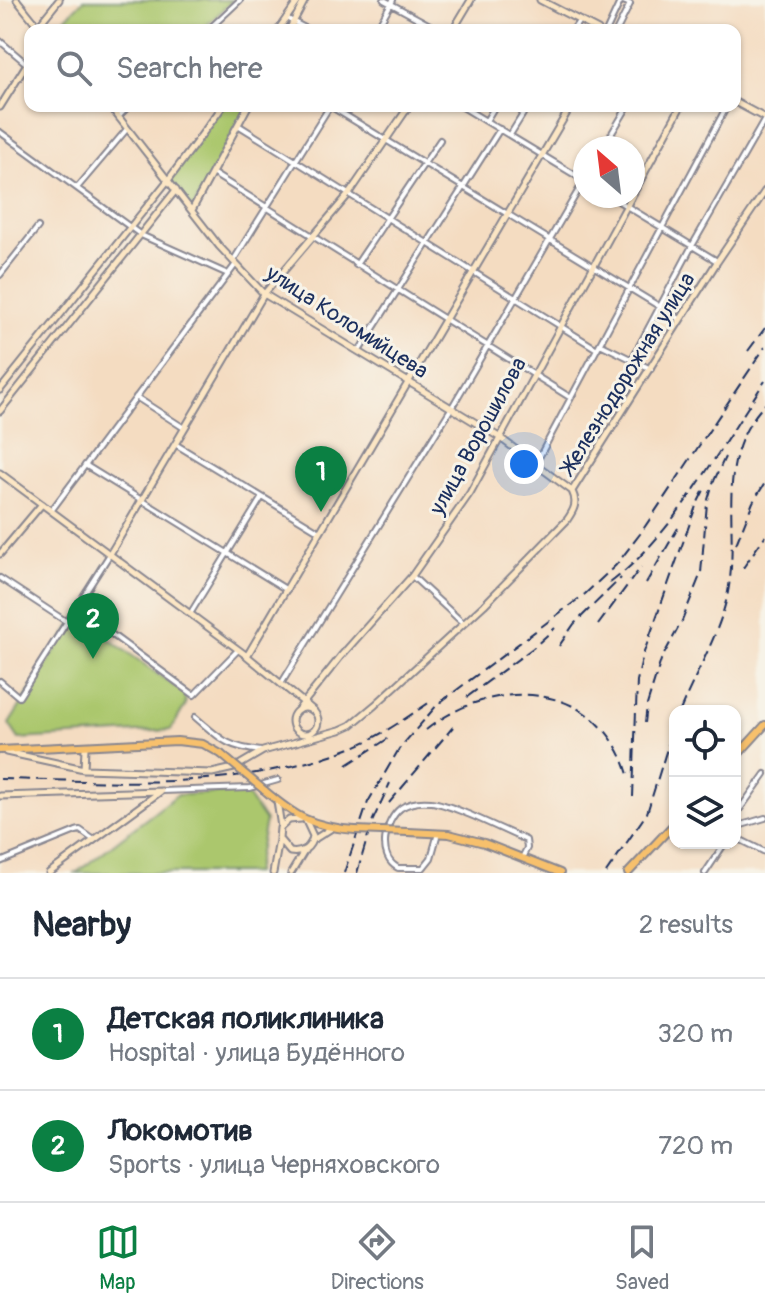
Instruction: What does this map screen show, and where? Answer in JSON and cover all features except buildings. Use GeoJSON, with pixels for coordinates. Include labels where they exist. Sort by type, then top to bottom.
{"type":"FeatureCollection","features":[{"type":"Feature","properties":{"kind":"main road"},"geometry":{"type":"LineString","coordinates":[[741,751],[765,725]]}},
{"type":"Feature","properties":{"kind":"main road"},"geometry":{"type":"LineString","coordinates":[[0,750],[203,744],[221,754],[304,820],[332,828],[438,833],[484,843],[560,873]]}},
{"type":"Feature","properties":{"kind":"main road"},"geometry":{"type":"LineString","coordinates":[[628,873],[669,829]]}},
{"type":"Feature","properties":{"kind":"street"},"geometry":{"type":"LineString","coordinates":[[17,0],[36,24]]}},
{"type":"Feature","properties":{"kind":"street"},"geometry":{"type":"LineString","coordinates":[[42,24],[59,0]]}},
{"type":"Feature","properties":{"kind":"street"},"geometry":{"type":"LineString","coordinates":[[214,24],[240,0]]}},
{"type":"Feature","properties":{"kind":"street"},"geometry":{"type":"LineString","coordinates":[[282,24],[302,0]]}},
{"type":"Feature","properties":{"kind":"street"},"geometry":{"type":"LineString","coordinates":[[293,22],[302,0]]}},
{"type":"Feature","properties":{"kind":"street"},"geometry":{"type":"LineString","coordinates":[[384,0],[429,24]]}},
{"type":"Feature","properties":{"kind":"street"},"geometry":{"type":"LineString","coordinates":[[457,24],[471,0]]}},
{"type":"Feature","properties":{"kind":"street"},"geometry":{"type":"LineString","coordinates":[[540,0],[585,24]]}},
{"type":"Feature","properties":{"kind":"street"},"geometry":{"type":"LineString","coordinates":[[610,24],[621,0],[630,4],[620,24]]}},
{"type":"Feature","properties":{"kind":"street"},"geometry":{"type":"LineString","coordinates":[[379,24],[392,2]]}},
{"type":"Feature","properties":{"kind":"street"},"geometry":{"type":"LineString","coordinates":[[286,18],[297,24]]}},
{"type":"Feature","properties":{"kind":"street"},"geometry":{"type":"LineString","coordinates":[[0,41],[24,58]]}},
{"type":"Feature","properties":{"kind":"street"},"geometry":{"type":"LineString","coordinates":[[0,107],[24,68]]}},
{"type":"Feature","properties":{"kind":"street"},"geometry":{"type":"LineString","coordinates":[[632,359],[765,118],[741,105]]}},
{"type":"Feature","properties":{"kind":"street","name":"улица Коломийцева"},"geometry":{"type":"LineString","coordinates":[[115,112],[192,210],[264,294],[499,437],[572,491]]}},
{"type":"Feature","properties":{"kind":"street"},"geometry":{"type":"LineString","coordinates":[[119,116],[123,112]]}},
{"type":"Feature","properties":{"kind":"street"},"geometry":{"type":"LineString","coordinates":[[0,390],[169,179],[219,112]]}},
{"type":"Feature","properties":{"kind":"street"},"geometry":{"type":"LineString","coordinates":[[192,210],[245,112]]}},
{"type":"Feature","properties":{"kind":"street"},"geometry":{"type":"LineString","coordinates":[[51,511],[228,274],[326,112]]}},
{"type":"Feature","properties":{"kind":"street"},"geometry":{"type":"LineString","coordinates":[[340,112],[681,319]]}},
{"type":"Feature","properties":{"kind":"street"},"geometry":{"type":"LineString","coordinates":[[0,681],[19,697],[110,554],[264,294],[349,194],[405,112]]}},
{"type":"Feature","properties":{"kind":"street"},"geometry":{"type":"LineString","coordinates":[[471,112],[573,173]]}},
{"type":"Feature","properties":{"kind":"street"},"geometry":{"type":"LineString","coordinates":[[486,121],[491,112]]}},
{"type":"Feature","properties":{"kind":"street"},"geometry":{"type":"LineString","coordinates":[[510,135],[524,112]]}},
{"type":"Feature","properties":{"kind":"street"},"geometry":{"type":"LineString","coordinates":[[247,656],[568,112]]}},
{"type":"Feature","properties":{"kind":"street"},"geometry":{"type":"LineString","coordinates":[[610,136],[624,112]]}},
{"type":"Feature","properties":{"kind":"street","name":"улица Ворошилова"},"geometry":{"type":"LineString","coordinates":[[645,171],[678,112]]}},
{"type":"Feature","properties":{"kind":"street"},"geometry":{"type":"LineString","coordinates":[[535,465],[724,112]]}},
{"type":"Feature","properties":{"kind":"street"},"geometry":{"type":"LineString","coordinates":[[238,125],[560,326],[651,369]]}},
{"type":"Feature","properties":{"kind":"street"},"geometry":{"type":"LineString","coordinates":[[77,188],[129,128]]}},
{"type":"Feature","properties":{"kind":"street"},"geometry":{"type":"LineString","coordinates":[[359,351],[500,129]]}},
{"type":"Feature","properties":{"kind":"street"},"geometry":{"type":"LineString","coordinates":[[0,132],[141,235],[228,274]]}},
{"type":"Feature","properties":{"kind":"street"},"geometry":{"type":"LineString","coordinates":[[356,265],[440,140]]}},
{"type":"Feature","properties":{"kind":"street"},"geometry":{"type":"LineString","coordinates":[[212,173],[571,398]]}},
{"type":"Feature","properties":{"kind":"street"},"geometry":{"type":"LineString","coordinates":[[0,411],[176,190]]}},
{"type":"Feature","properties":{"kind":"street","name":"Железнодорожная улица"},"geometry":{"type":"LineString","coordinates":[[0,750],[84,769],[212,773],[234,768],[263,751],[351,725],[464,623],[575,510],[572,491],[765,191]]}},
{"type":"Feature","properties":{"kind":"street"},"geometry":{"type":"LineString","coordinates":[[281,684],[452,407],[573,200]]}},
{"type":"Feature","properties":{"kind":"street","name":"улица Ворошилова"},"geometry":{"type":"LineString","coordinates":[[297,711],[412,576],[470,493],[625,208]]}},
{"type":"Feature","properties":{"kind":"street"},"geometry":{"type":"LineString","coordinates":[[629,208],[717,262]]}},
{"type":"Feature","properties":{"kind":"street"},"geometry":{"type":"LineString","coordinates":[[0,275],[38,227]]}},
{"type":"Feature","properties":{"kind":"street"},"geometry":{"type":"LineString","coordinates":[[136,397],[185,428]]}},
{"type":"Feature","properties":{"kind":"street"},"geometry":{"type":"LineString","coordinates":[[175,444],[321,532]]}},
{"type":"Feature","properties":{"kind":"street"},"geometry":{"type":"LineString","coordinates":[[85,465],[287,590]]}},
{"type":"Feature","properties":{"kind":"street"},"geometry":{"type":"LineString","coordinates":[[0,473],[247,656],[314,711],[331,732]]}},
{"type":"Feature","properties":{"kind":"street"},"geometry":{"type":"LineString","coordinates":[[190,614],[262,496]]}},
{"type":"Feature","properties":{"kind":"street"},"geometry":{"type":"LineString","coordinates":[[0,554],[42,504]]}},
{"type":"Feature","properties":{"kind":"street"},"geometry":{"type":"LineString","coordinates":[[412,576],[464,623]]}},
{"type":"Feature","properties":{"kind":"street"},"geometry":{"type":"LineString","coordinates":[[0,578],[67,622]]}},
{"type":"Feature","properties":{"kind":"street"},"geometry":{"type":"LineString","coordinates":[[76,608],[194,695],[238,650]]}},
{"type":"Feature","properties":{"kind":"street"},"geometry":{"type":"LineString","coordinates":[[314,711],[306,708],[297,711],[292,718],[294,727],[300,733],[331,732]]}},
{"type":"Feature","properties":{"kind":"street"},"geometry":{"type":"LineString","coordinates":[[195,717],[225,743],[237,748],[263,751]]}},
{"type":"Feature","properties":{"kind":"street"},"geometry":{"type":"LineString","coordinates":[[299,741],[311,732],[318,719]]}},
{"type":"Feature","properties":{"kind":"street"},"geometry":{"type":"LineString","coordinates":[[84,769],[85,748]]}},
{"type":"Feature","properties":{"kind":"street"},"geometry":{"type":"LineString","coordinates":[[741,808],[765,774]]}},
{"type":"Feature","properties":{"kind":"street"},"geometry":{"type":"LineString","coordinates":[[0,796],[250,788],[278,780]]}},
{"type":"Feature","properties":{"kind":"street"},"geometry":{"type":"LineString","coordinates":[[49,873],[161,791]]}},
{"type":"Feature","properties":{"kind":"street"},"geometry":{"type":"LineString","coordinates":[[273,873],[280,828],[276,800]]}},
{"type":"Feature","properties":{"kind":"street"},"geometry":{"type":"LineString","coordinates":[[438,833],[431,858],[423,868],[398,868],[386,857],[384,844],[395,814],[416,802],[436,802],[526,840],[527,848],[522,858]]}},
{"type":"Feature","properties":{"kind":"street"},"geometry":{"type":"LineString","coordinates":[[741,825],[765,818]]}},
{"type":"Feature","properties":{"kind":"street"},"geometry":{"type":"LineString","coordinates":[[280,828],[289,820],[304,820],[312,830],[312,841]]}},
{"type":"Feature","properties":{"kind":"street"},"geometry":{"type":"LineString","coordinates":[[291,873],[316,836],[332,828]]}},
{"type":"Feature","properties":{"kind":"street"},"geometry":{"type":"LineString","coordinates":[[0,862],[80,830],[94,840]]}},
{"type":"Feature","properties":{"kind":"street"},"geometry":{"type":"LineString","coordinates":[[279,839],[290,852],[305,850]]}},
{"type":"Feature","properties":{"kind":"street"},"geometry":{"type":"LineString","coordinates":[[741,840],[765,852]]}},
{"type":"Feature","properties":{"kind":"street"},"geometry":{"type":"LineString","coordinates":[[705,873],[721,849]]}},
{"type":"Feature","properties":{"kind":"green space"},"geometry":{"type":"Polygon","coordinates":[[[83,0],[233,0],[208,24],[60,24],[83,0]]]}},
{"type":"Feature","properties":{"kind":"green space"},"geometry":{"type":"Polygon","coordinates":[[[218,112],[245,112],[192,210],[169,179],[218,112]]]}},
{"type":"Feature","properties":{"kind":"green space"},"geometry":{"type":"Polygon","coordinates":[[[84,621],[184,693],[186,704],[171,730],[19,739],[9,724],[72,624],[84,621]]]}},
{"type":"Feature","properties":{"kind":"green space"},"geometry":{"type":"Polygon","coordinates":[[[245,792],[265,821],[255,873],[76,873],[177,795],[245,792]]]}},
{"type":"Feature","properties":{"kind":"railway"},"geometry":{"type":"LineString","coordinates":[[748,351],[765,328]]}},
{"type":"Feature","properties":{"kind":"railway"},"geometry":{"type":"LineString","coordinates":[[344,873],[368,802],[399,749],[438,704],[585,594],[616,565],[765,347]]}},
{"type":"Feature","properties":{"kind":"railway"},"geometry":{"type":"LineString","coordinates":[[610,583],[633,564],[675,516],[765,381]]}},
{"type":"Feature","properties":{"kind":"railway"},"geometry":{"type":"LineString","coordinates":[[683,705],[723,612],[731,571],[733,472],[748,426],[765,404]]}},
{"type":"Feature","properties":{"kind":"railway"},"geometry":{"type":"LineString","coordinates":[[645,723],[647,705],[661,660],[682,621],[701,573],[707,503],[725,457]]}},
{"type":"Feature","properties":{"kind":"railway"},"geometry":{"type":"LineString","coordinates":[[736,544],[753,502],[765,483]]}},
{"type":"Feature","properties":{"kind":"railway"},"geometry":{"type":"LineString","coordinates":[[633,797],[637,681],[643,655],[706,486]]}},
{"type":"Feature","properties":{"kind":"railway"},"geometry":{"type":"LineString","coordinates":[[646,583],[678,528]]}},
{"type":"Feature","properties":{"kind":"railway"},"geometry":{"type":"LineString","coordinates":[[743,568],[765,536]]}},
{"type":"Feature","properties":{"kind":"railway"},"geometry":{"type":"LineString","coordinates":[[598,625],[641,567]]}},
{"type":"Feature","properties":{"kind":"railway"},"geometry":{"type":"LineString","coordinates":[[559,646],[574,624],[621,578]]}},
{"type":"Feature","properties":{"kind":"railway"},"geometry":{"type":"LineString","coordinates":[[467,697],[555,628]]}},
{"type":"Feature","properties":{"kind":"railway"},"geometry":{"type":"LineString","coordinates":[[426,730],[453,712],[483,700],[514,695],[544,697],[572,705],[596,722],[616,746],[629,778]]}},
{"type":"Feature","properties":{"kind":"railway"},"geometry":{"type":"LineString","coordinates":[[0,779],[177,781],[264,772],[361,744],[430,702]]}},
{"type":"Feature","properties":{"kind":"railway"},"geometry":{"type":"LineString","coordinates":[[389,803],[453,727]]}},
{"type":"Feature","properties":{"kind":"railway"},"geometry":{"type":"LineString","coordinates":[[347,765],[392,736]]}},
{"type":"Feature","properties":{"kind":"railway"},"geometry":{"type":"LineString","coordinates":[[606,873],[647,813],[669,742]]}},
{"type":"Feature","properties":{"kind":"railway"},"geometry":{"type":"LineString","coordinates":[[357,873],[372,822],[390,783]]}},
{"type":"Feature","properties":{"kind":"place","name":"Детская поликлиника"},"geometry":{"type":"Point","coordinates":[321,512]}},
{"type":"Feature","properties":{"kind":"place","name":"Локомотив"},"geometry":{"type":"Point","coordinates":[93,659]}}]}
